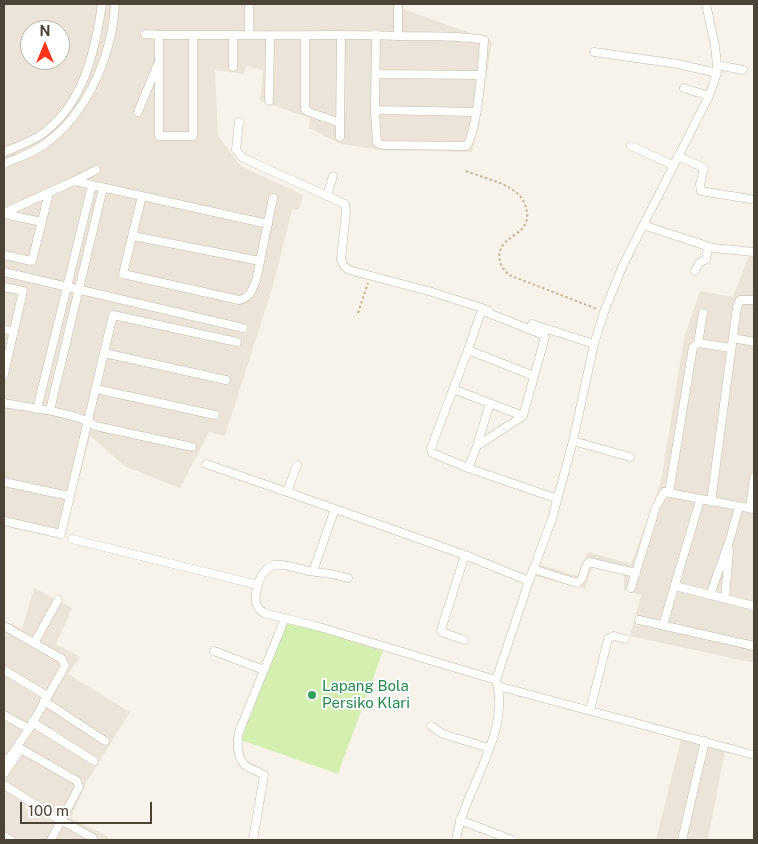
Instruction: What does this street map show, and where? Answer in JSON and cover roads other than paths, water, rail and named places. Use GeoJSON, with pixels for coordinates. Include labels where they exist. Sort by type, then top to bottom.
{"type":"FeatureCollection","features":[{"type":"Feature","properties":{"kind":"street"},"geometry":{"type":"LineString","coordinates":[[4,152],[40,135],[74,98],[95,49],[102,4]]}},
{"type":"Feature","properties":{"kind":"street"},"geometry":{"type":"LineString","coordinates":[[4,164],[44,145],[72,118],[93,85],[107,52],[115,4]]}},
{"type":"Feature","properties":{"kind":"street"},"geometry":{"type":"LineString","coordinates":[[248,4],[249,35]]}},
{"type":"Feature","properties":{"kind":"street"},"geometry":{"type":"LineString","coordinates":[[398,4],[398,36]]}},
{"type":"Feature","properties":{"kind":"street"},"geometry":{"type":"LineString","coordinates":[[456,840],[460,820],[497,726],[499,707],[497,683],[529,581],[558,499],[594,344],[604,312],[623,265],[709,96],[717,69],[715,46],[706,4]]}},
{"type":"Feature","properties":{"kind":"street"},"geometry":{"type":"LineString","coordinates":[[145,34],[340,36],[376,34],[464,37],[484,40],[482,76],[469,144],[459,147],[379,144],[376,140],[375,110],[376,34]]}},
{"type":"Feature","properties":{"kind":"street"},"geometry":{"type":"LineString","coordinates":[[159,35],[159,136],[193,136],[192,35]]}},
{"type":"Feature","properties":{"kind":"street"},"geometry":{"type":"LineString","coordinates":[[233,35],[233,66]]}},
{"type":"Feature","properties":{"kind":"street"},"geometry":{"type":"LineString","coordinates":[[268,101],[270,35]]}},
{"type":"Feature","properties":{"kind":"street"},"geometry":{"type":"LineString","coordinates":[[306,36],[305,109],[340,122]]}},
{"type":"Feature","properties":{"kind":"street"},"geometry":{"type":"LineString","coordinates":[[340,36],[340,137]]}},
{"type":"Feature","properties":{"kind":"street"},"geometry":{"type":"LineString","coordinates":[[594,52],[717,69],[743,70]]}},
{"type":"Feature","properties":{"kind":"street"},"geometry":{"type":"LineString","coordinates":[[138,112],[159,61]]}},
{"type":"Feature","properties":{"kind":"street"},"geometry":{"type":"LineString","coordinates":[[376,74],[482,76]]}},
{"type":"Feature","properties":{"kind":"street"},"geometry":{"type":"LineString","coordinates":[[684,88],[709,96]]}},
{"type":"Feature","properties":{"kind":"street"},"geometry":{"type":"LineString","coordinates":[[375,110],[476,112]]}},
{"type":"Feature","properties":{"kind":"street"},"geometry":{"type":"LineString","coordinates":[[239,122],[236,150],[244,158],[341,201],[346,207],[341,263],[350,270],[432,292],[594,344]]}},
{"type":"Feature","properties":{"kind":"street"},"geometry":{"type":"LineString","coordinates":[[631,146],[673,165]]}},
{"type":"Feature","properties":{"kind":"street"},"geometry":{"type":"LineString","coordinates":[[678,156],[704,168],[699,188],[701,191],[750,199]]}},
{"type":"Feature","properties":{"kind":"street"},"geometry":{"type":"LineString","coordinates":[[4,213],[96,170]]}},
{"type":"Feature","properties":{"kind":"street"},"geometry":{"type":"LineString","coordinates":[[327,195],[333,176]]}},
{"type":"Feature","properties":{"kind":"street"},"geometry":{"type":"LineString","coordinates":[[74,181],[268,224]]}},
{"type":"Feature","properties":{"kind":"street"},"geometry":{"type":"LineString","coordinates":[[37,409],[92,185]]}},
{"type":"Feature","properties":{"kind":"street"},"geometry":{"type":"LineString","coordinates":[[50,410],[103,188]]}},
{"type":"Feature","properties":{"kind":"street"},"geometry":{"type":"LineString","coordinates":[[4,254],[32,261],[49,193]]}},
{"type":"Feature","properties":{"kind":"street"},"geometry":{"type":"LineString","coordinates":[[142,196],[124,274],[239,300],[246,299],[252,292],[273,198]]}},
{"type":"Feature","properties":{"kind":"street"},"geometry":{"type":"LineString","coordinates":[[4,213],[42,222]]}},
{"type":"Feature","properties":{"kind":"street"},"geometry":{"type":"LineString","coordinates":[[643,225],[708,247],[754,252]]}},
{"type":"Feature","properties":{"kind":"street"},"geometry":{"type":"LineString","coordinates":[[133,236],[260,262]]}},
{"type":"Feature","properties":{"kind":"street"},"geometry":{"type":"LineString","coordinates":[[696,271],[698,263],[706,259],[708,247]]}},
{"type":"Feature","properties":{"kind":"street"},"geometry":{"type":"LineString","coordinates":[[4,272],[243,328]]}},
{"type":"Feature","properties":{"kind":"street"},"geometry":{"type":"LineString","coordinates":[[4,287],[23,291],[4,370]]}},
{"type":"Feature","properties":{"kind":"street"},"geometry":{"type":"LineString","coordinates":[[711,502],[731,348],[740,300],[754,300]]}},
{"type":"Feature","properties":{"kind":"street"},"geometry":{"type":"LineString","coordinates":[[484,310],[480,315],[431,451],[434,455],[468,468],[558,499]]}},
{"type":"Feature","properties":{"kind":"street"},"geometry":{"type":"LineString","coordinates":[[477,446],[523,416],[545,337],[544,334],[484,310]]}},
{"type":"Feature","properties":{"kind":"street"},"geometry":{"type":"LineString","coordinates":[[698,343],[703,313]]}},
{"type":"Feature","properties":{"kind":"street"},"geometry":{"type":"LineString","coordinates":[[4,521],[60,534],[114,315],[237,342]]}},
{"type":"Feature","properties":{"kind":"street"},"geometry":{"type":"LineString","coordinates":[[4,329],[14,332]]}},
{"type":"Feature","properties":{"kind":"street"},"geometry":{"type":"LineString","coordinates":[[733,338],[754,342]]}},
{"type":"Feature","properties":{"kind":"street"},"geometry":{"type":"LineString","coordinates":[[669,493],[692,347],[698,343],[731,348]]}},
{"type":"Feature","properties":{"kind":"street"},"geometry":{"type":"LineString","coordinates":[[468,350],[534,376]]}},
{"type":"Feature","properties":{"kind":"street"},"geometry":{"type":"LineString","coordinates":[[104,353],[226,380]]}},
{"type":"Feature","properties":{"kind":"street"},"geometry":{"type":"LineString","coordinates":[[96,389],[215,414]]}},
{"type":"Feature","properties":{"kind":"street"},"geometry":{"type":"LineString","coordinates":[[454,389],[523,416]]}},
{"type":"Feature","properties":{"kind":"street"},"geometry":{"type":"LineString","coordinates":[[4,403],[50,410],[88,420],[96,426],[192,446]]}},
{"type":"Feature","properties":{"kind":"street"},"geometry":{"type":"LineString","coordinates":[[468,468],[490,403]]}},
{"type":"Feature","properties":{"kind":"street"},"geometry":{"type":"LineString","coordinates":[[573,441],[630,457]]}},
{"type":"Feature","properties":{"kind":"street"},"geometry":{"type":"LineString","coordinates":[[206,464],[465,555],[529,581]]}},
{"type":"Feature","properties":{"kind":"street"},"geometry":{"type":"LineString","coordinates":[[287,492],[296,465]]}},
{"type":"Feature","properties":{"kind":"street"},"geometry":{"type":"LineString","coordinates":[[631,588],[660,497],[664,492],[752,509],[754,477]]}},
{"type":"Feature","properties":{"kind":"street"},"geometry":{"type":"LineString","coordinates":[[4,482],[70,496]]}},
{"type":"Feature","properties":{"kind":"street"},"geometry":{"type":"LineString","coordinates":[[663,625],[700,500]]}},
{"type":"Feature","properties":{"kind":"street"},"geometry":{"type":"LineString","coordinates":[[710,595],[730,540],[739,507]]}},
{"type":"Feature","properties":{"kind":"street"},"geometry":{"type":"LineString","coordinates":[[313,571],[335,509]]}},
{"type":"Feature","properties":{"kind":"street"},"geometry":{"type":"LineString","coordinates":[[72,539],[258,585]]}},
{"type":"Feature","properties":{"kind":"street"},"geometry":{"type":"LineString","coordinates":[[725,598],[730,540]]}},
{"type":"Feature","properties":{"kind":"street"},"geometry":{"type":"LineString","coordinates":[[464,640],[441,630],[465,555]]}},
{"type":"Feature","properties":{"kind":"street"},"geometry":{"type":"LineString","coordinates":[[533,570],[576,583],[583,578],[586,565],[589,562],[636,573]]}},
{"type":"Feature","properties":{"kind":"street"},"geometry":{"type":"LineString","coordinates":[[348,578],[274,565],[265,570],[258,585],[255,601],[260,610],[285,618],[590,710],[754,754]]}},
{"type":"Feature","properties":{"kind":"street"},"geometry":{"type":"LineString","coordinates":[[675,586],[754,606]]}},
{"type":"Feature","properties":{"kind":"street"},"geometry":{"type":"LineString","coordinates":[[34,643],[58,600]]}},
{"type":"Feature","properties":{"kind":"street"},"geometry":{"type":"LineString","coordinates":[[253,840],[264,775],[244,764],[239,756],[237,744],[239,732],[285,618]]}},
{"type":"Feature","properties":{"kind":"street"},"geometry":{"type":"LineString","coordinates":[[639,620],[754,646]]}},
{"type":"Feature","properties":{"kind":"street"},"geometry":{"type":"LineString","coordinates":[[4,626],[62,659],[65,666],[30,726],[7,761],[4,759]]}},
{"type":"Feature","properties":{"kind":"street"},"geometry":{"type":"LineString","coordinates":[[590,710],[608,639],[614,636],[625,639]]}},
{"type":"Feature","properties":{"kind":"street"},"geometry":{"type":"LineString","coordinates":[[214,652],[264,670]]}},
{"type":"Feature","properties":{"kind":"street"},"geometry":{"type":"LineString","coordinates":[[4,670],[46,698],[105,742]]}},
{"type":"Feature","properties":{"kind":"street"},"geometry":{"type":"LineString","coordinates":[[4,715],[30,726],[94,761]]}},
{"type":"Feature","properties":{"kind":"street"},"geometry":{"type":"LineString","coordinates":[[432,726],[444,734],[489,748]]}},
{"type":"Feature","properties":{"kind":"street"},"geometry":{"type":"LineString","coordinates":[[682,840],[705,742]]}},
{"type":"Feature","properties":{"kind":"street"},"geometry":{"type":"LineString","coordinates":[[4,774],[20,749],[77,781],[79,787],[51,840]]}},
{"type":"Feature","properties":{"kind":"street"},"geometry":{"type":"LineString","coordinates":[[4,785],[94,840]]}},
{"type":"Feature","properties":{"kind":"street"},"geometry":{"type":"LineString","coordinates":[[460,820],[512,840]]}},
{"type":"Feature","properties":{"kind":"street"},"geometry":{"type":"LineString","coordinates":[[4,836],[11,840]]}},
{"type":"Feature","properties":{"kind":"place","name":"Lapang Bola Persiko Klari"},"geometry":{"type":"Point","coordinates":[312,695]}}]}
